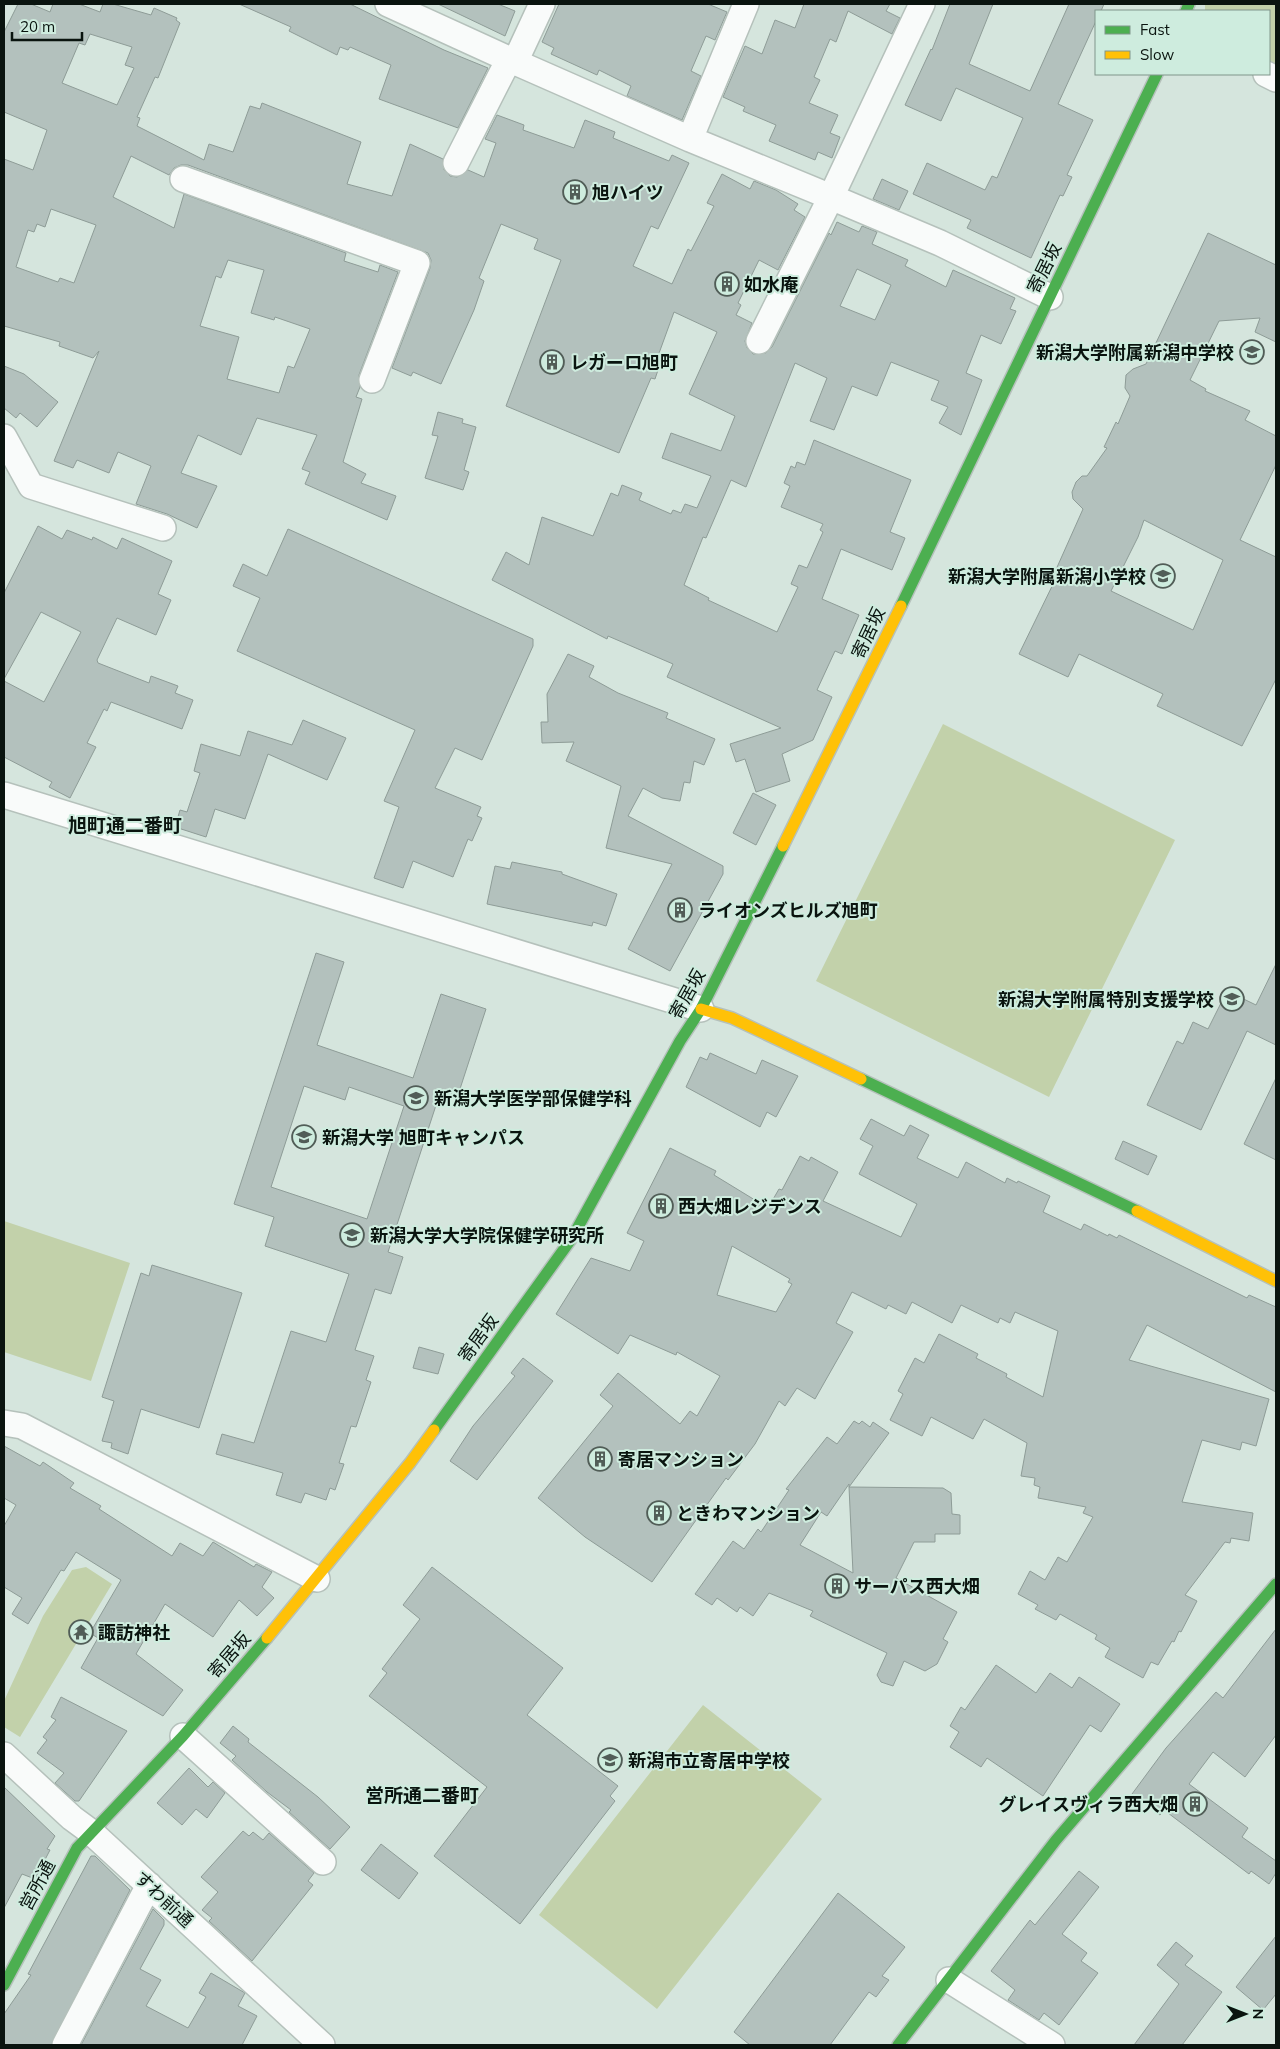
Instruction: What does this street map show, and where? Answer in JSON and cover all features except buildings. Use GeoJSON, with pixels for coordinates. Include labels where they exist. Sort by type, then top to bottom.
{"type":"FeatureCollection","features":[{"type":"Feature","properties":{"kind":"street"},"geometry":{"type":"LineString","coordinates":[[388,4],[690,139],[940,244],[1050,297]]}},
{"type":"Feature","properties":{"kind":"street"},"geometry":{"type":"LineString","coordinates":[[456,164],[542,4]]}},
{"type":"Feature","properties":{"kind":"street"},"geometry":{"type":"LineString","coordinates":[[690,139],[746,4]]}},
{"type":"Feature","properties":{"kind":"street"},"geometry":{"type":"LineString","coordinates":[[759,341],[831,197],[922,4]]}},
{"type":"Feature","properties":{"kind":"street","name":"寄居坂"},"geometry":{"type":"LineString","coordinates":[[92,1832],[183,1736],[317,1578],[410,1463],[572,1238],[680,1041],[701,1009],[846,722],[918,568],[1157,75]]}},
{"type":"Feature","properties":{"kind":"street"},"geometry":{"type":"LineString","coordinates":[[184,179],[417,263],[372,380]]}},
{"type":"Feature","properties":{"kind":"street"},"geometry":{"type":"LineString","coordinates":[[4,437],[31,486],[163,528]]}},
{"type":"Feature","properties":{"kind":"street"},"geometry":{"type":"LineString","coordinates":[[4,795],[732,1018],[1201,1242],[1276,1281]]}},
{"type":"Feature","properties":{"kind":"street"},"geometry":{"type":"LineString","coordinates":[[4,1423],[22,1426],[317,1578]]}},
{"type":"Feature","properties":{"kind":"street"},"geometry":{"type":"LineString","coordinates":[[898,2045],[1056,1840],[1276,1584]]}},
{"type":"Feature","properties":{"kind":"street"},"geometry":{"type":"LineString","coordinates":[[183,1736],[323,1862]]}},
{"type":"Feature","properties":{"kind":"street","name":"すわ前通"},"geometry":{"type":"LineString","coordinates":[[4,1755],[72,1818],[92,1832],[322,2045]]}},
{"type":"Feature","properties":{"kind":"street","name":"営所通"},"geometry":{"type":"LineString","coordinates":[[4,1985],[77,1848],[92,1832]]}},
{"type":"Feature","properties":{"kind":"street"},"geometry":{"type":"LineString","coordinates":[[65,2045],[149,1885]]}},
{"type":"Feature","properties":{"kind":"street"},"geometry":{"type":"LineString","coordinates":[[949,1980],[1052,2045]]}},
{"type":"Feature","properties":{"kind":"green space"},"geometry":{"type":"Polygon","coordinates":[[[1205,4],[1276,4],[1276,64],[1270,61],[1270,10],[1205,10],[1205,4]]]}},
{"type":"Feature","properties":{"kind":"green space"},"geometry":{"type":"Polygon","coordinates":[[[943,724],[1175,840],[1049,1097],[816,981],[943,724]]]}},
{"type":"Feature","properties":{"kind":"green space"},"geometry":{"type":"Polygon","coordinates":[[[4,1221],[130,1263],[91,1381],[4,1352],[4,1221]]]}},
{"type":"Feature","properties":{"kind":"green space"},"geometry":{"type":"Polygon","coordinates":[[[86,1567],[112,1584],[20,1737],[4,1727],[4,1701],[43,1616],[72,1570],[86,1567]]]}},
{"type":"Feature","properties":{"kind":"green space"},"geometry":{"type":"Polygon","coordinates":[[[703,1705],[822,1799],[657,2009],[539,1915],[703,1705]]]}},
{"type":"Feature","properties":{"kind":"traffic: fast"},"geometry":{"type":"LineString","coordinates":[[1186,10],[1189,4]]}},
{"type":"Feature","properties":{"kind":"traffic: fast"},"geometry":{"type":"LineString","coordinates":[[901,606],[1157,75]]}},
{"type":"Feature","properties":{"kind":"traffic: fast"},"geometry":{"type":"LineString","coordinates":[[434,1430],[572,1238],[680,1041],[701,1009],[783,846]]}},
{"type":"Feature","properties":{"kind":"traffic: fast"},"geometry":{"type":"LineString","coordinates":[[861,1079],[1137,1211]]}},
{"type":"Feature","properties":{"kind":"traffic: fast"},"geometry":{"type":"LineString","coordinates":[[898,2045],[1056,1840],[1276,1584]]}},
{"type":"Feature","properties":{"kind":"traffic: fast"},"geometry":{"type":"LineString","coordinates":[[4,1985],[77,1848],[183,1736],[267,1638]]}},
{"type":"Feature","properties":{"kind":"traffic: slow"},"geometry":{"type":"LineString","coordinates":[[783,846],[901,606]]}},
{"type":"Feature","properties":{"kind":"traffic: slow"},"geometry":{"type":"LineString","coordinates":[[701,1009],[732,1018],[861,1079]]}},
{"type":"Feature","properties":{"kind":"traffic: slow"},"geometry":{"type":"LineString","coordinates":[[1137,1211],[1276,1281]]}},
{"type":"Feature","properties":{"kind":"traffic: slow"},"geometry":{"type":"LineString","coordinates":[[267,1638],[410,1463],[434,1430]]}},
{"type":"Feature","properties":{"kind":"place","name":"旭ハイツ"},"geometry":{"type":"Point","coordinates":[575,192]}},
{"type":"Feature","properties":{"kind":"place","name":"如水庵"},"geometry":{"type":"Point","coordinates":[727,284]}},
{"type":"Feature","properties":{"kind":"place","name":"新潟大学附属新潟中学校"},"geometry":{"type":"Point","coordinates":[1252,352]}},
{"type":"Feature","properties":{"kind":"place","name":"レガーロ旭町"},"geometry":{"type":"Point","coordinates":[552,362]}},
{"type":"Feature","properties":{"kind":"place","name":"新潟大学附属新潟小学校"},"geometry":{"type":"Point","coordinates":[1163,576]}},
{"type":"Feature","properties":{"kind":"place","name":"ライオンズヒルズ旭町"},"geometry":{"type":"Point","coordinates":[680,910]}},
{"type":"Feature","properties":{"kind":"place","name":"新潟大学附属特別支援学校"},"geometry":{"type":"Point","coordinates":[1232,999]}},
{"type":"Feature","properties":{"kind":"place","name":"新潟大学医学部保健学科"},"geometry":{"type":"Point","coordinates":[416,1098]}},
{"type":"Feature","properties":{"kind":"place","name":"新潟大学 旭町キャンパス"},"geometry":{"type":"Point","coordinates":[304,1137]}},
{"type":"Feature","properties":{"kind":"place","name":"西大畑レジデンス"},"geometry":{"type":"Point","coordinates":[661,1206]}},
{"type":"Feature","properties":{"kind":"place","name":"新潟大学大学院保健学研究所"},"geometry":{"type":"Point","coordinates":[352,1235]}},
{"type":"Feature","properties":{"kind":"place","name":"寄居マンション"},"geometry":{"type":"Point","coordinates":[600,1459]}},
{"type":"Feature","properties":{"kind":"place","name":"ときわマンション"},"geometry":{"type":"Point","coordinates":[659,1513]}},
{"type":"Feature","properties":{"kind":"place","name":"サーパス西大畑"},"geometry":{"type":"Point","coordinates":[837,1586]}},
{"type":"Feature","properties":{"kind":"place","name":"諏訪神社"},"geometry":{"type":"Point","coordinates":[81,1632]}},
{"type":"Feature","properties":{"kind":"place","name":"新潟市立寄居中学校"},"geometry":{"type":"Point","coordinates":[610,1760]}},
{"type":"Feature","properties":{"kind":"place","name":"グレイスヴィラ西大畑"},"geometry":{"type":"Point","coordinates":[1195,1804]}},
{"type":"Feature","properties":{"kind":"district","name":"旭町通二番町"},"geometry":{"type":"Point","coordinates":[125,825]}},
{"type":"Feature","properties":{"kind":"district","name":"営所通二番町"},"geometry":{"type":"Point","coordinates":[422,1795]}}]}
